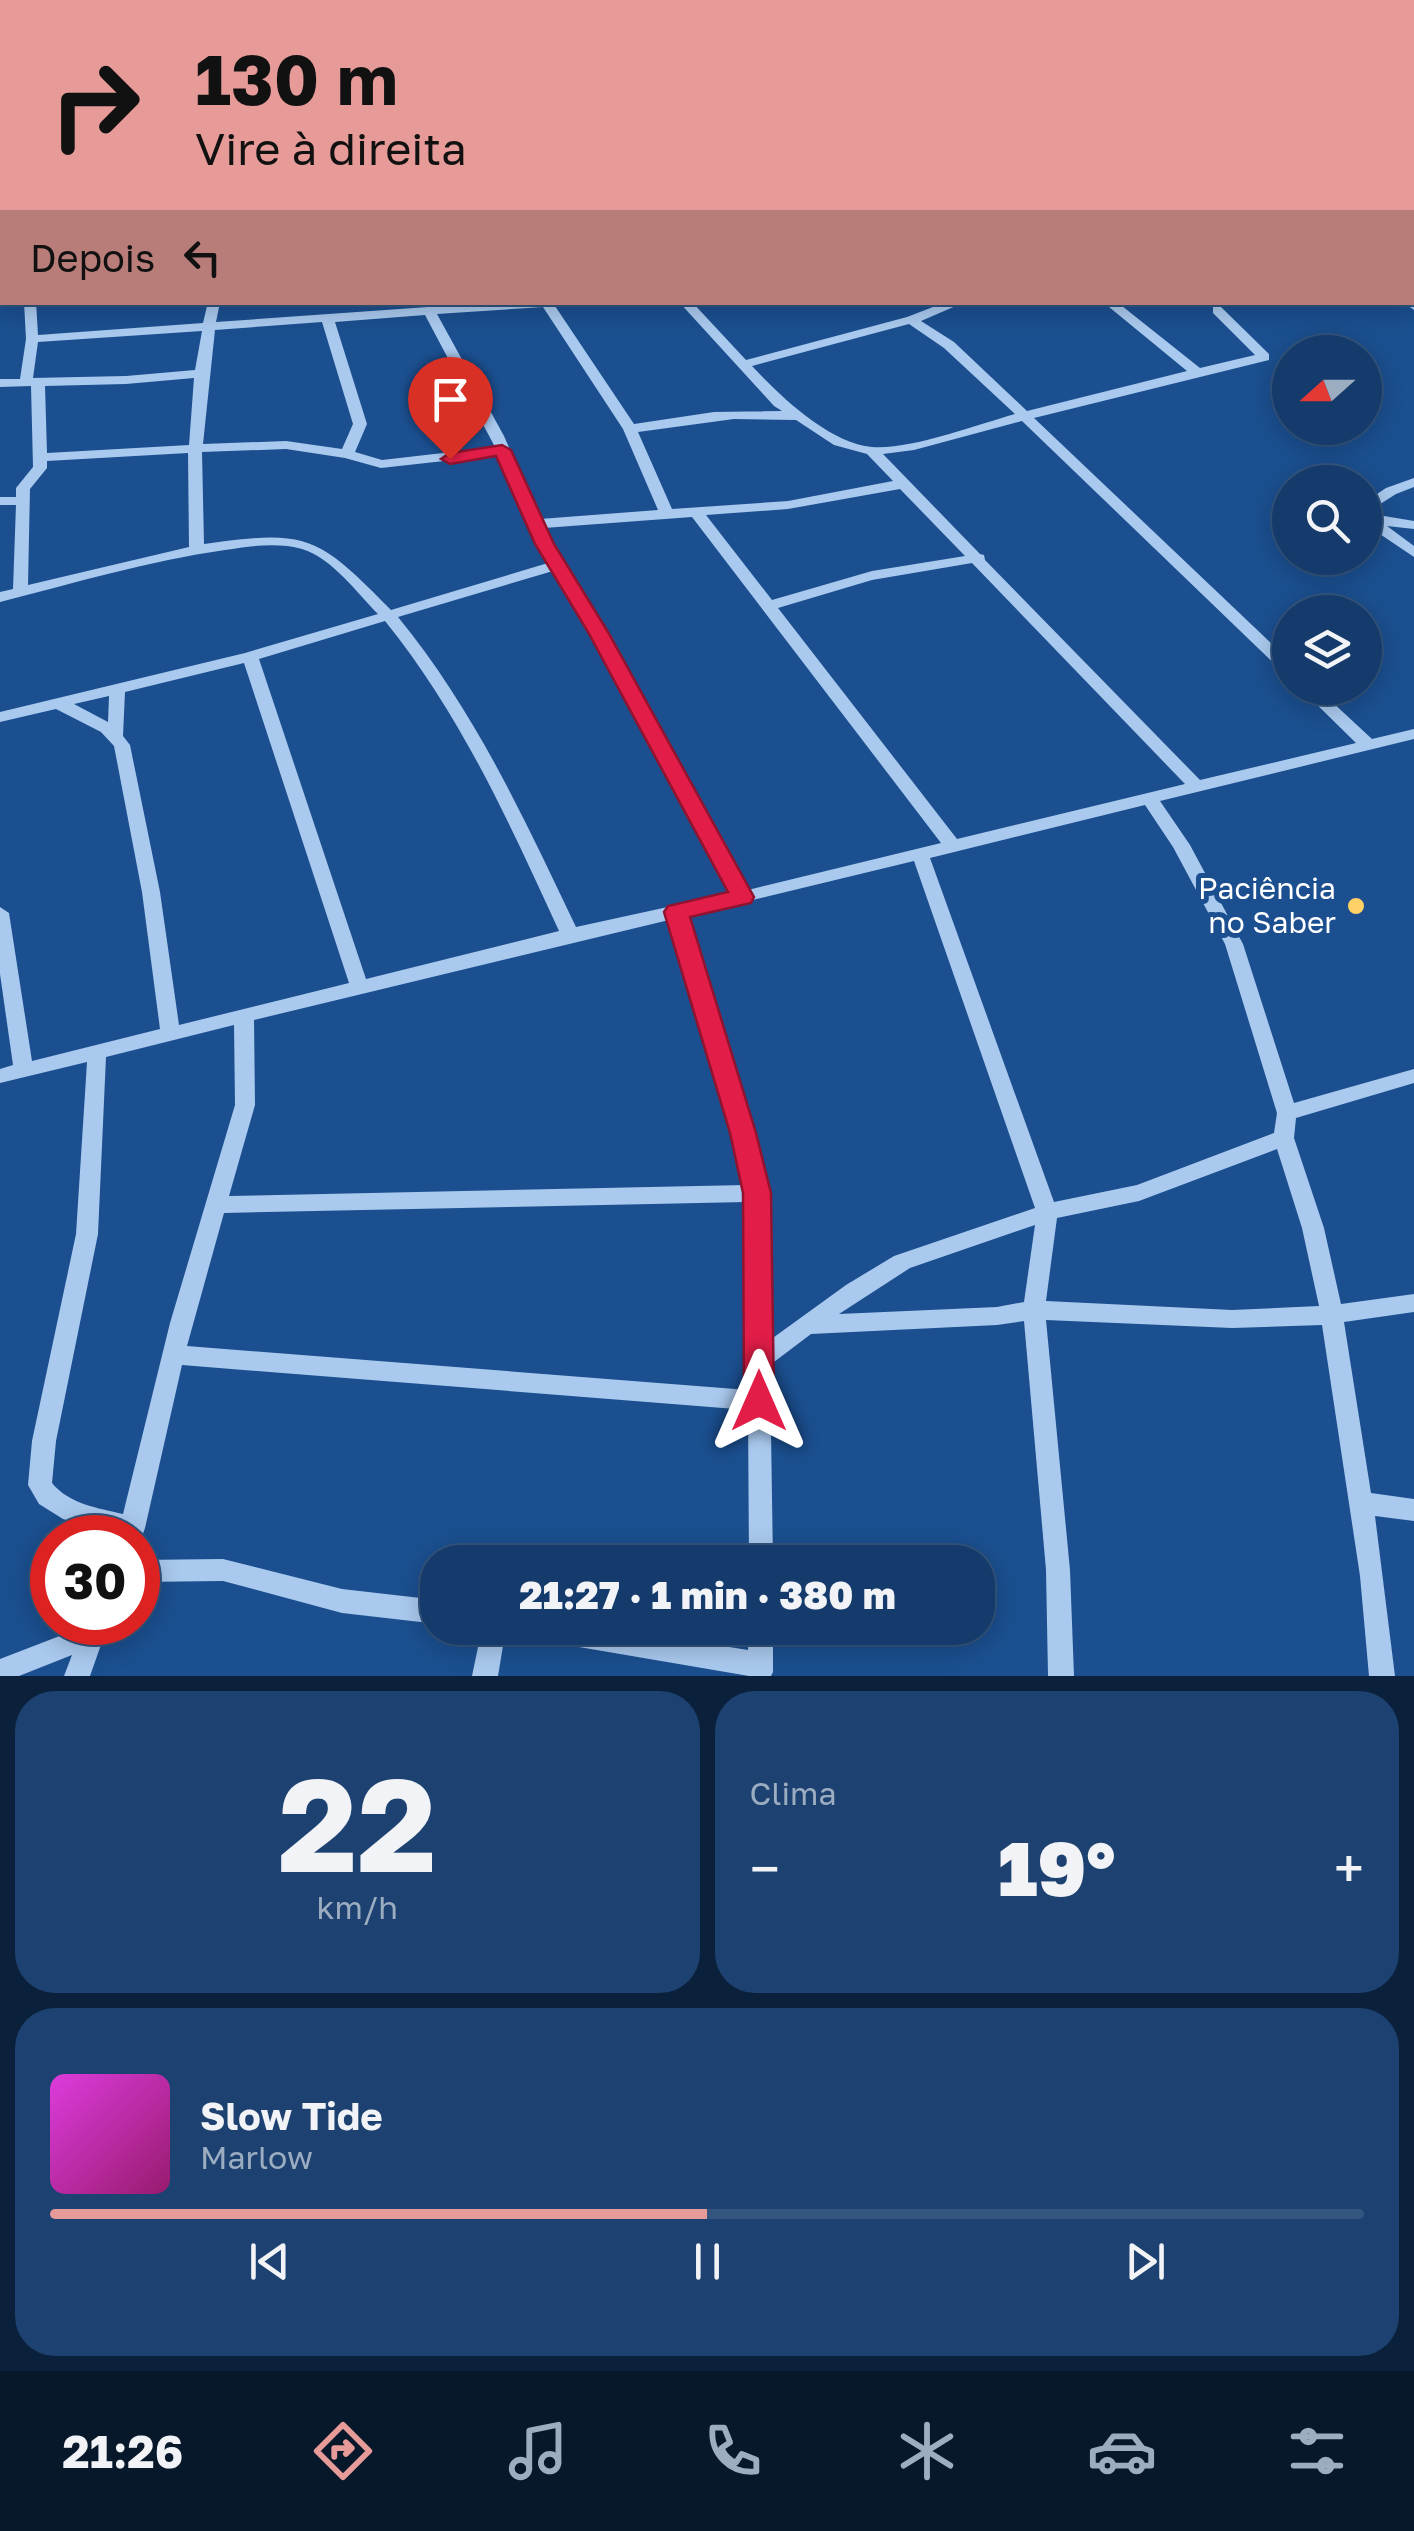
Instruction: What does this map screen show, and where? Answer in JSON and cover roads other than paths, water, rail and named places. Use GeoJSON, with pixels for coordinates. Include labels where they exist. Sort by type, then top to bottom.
{"type":"FeatureCollection","features":[{"type":"Feature","properties":{"kind":"street"},"geometry":{"type":"LineString","coordinates":[[20,592],[23,488],[40,468],[30,305]]}},
{"type":"Feature","properties":{"kind":"street"},"geometry":{"type":"LineString","coordinates":[[197,550],[192,477],[200,373],[214,305]]}},
{"type":"Feature","properties":{"kind":"street"},"geometry":{"type":"LineString","coordinates":[[32,338],[529,305]]}},
{"type":"Feature","properties":{"kind":"street"},"geometry":{"type":"LineString","coordinates":[[552,305],[630,429],[667,515]]}},
{"type":"Feature","properties":{"kind":"street"},"geometry":{"type":"LineString","coordinates":[[689,305],[772,398],[838,442],[872,451],[914,446],[1264,357],[1216,310]]}},
{"type":"Feature","properties":{"kind":"street"},"geometry":{"type":"LineString","coordinates":[[745,364],[911,320],[951,305]]}},
{"type":"Feature","properties":{"kind":"street"},"geometry":{"type":"LineString","coordinates":[[1113,305],[1199,374]]}},
{"type":"Feature","properties":{"kind":"street"},"geometry":{"type":"LineString","coordinates":[[431,314],[556,565],[598,632],[743,897]]}},
{"type":"Feature","properties":{"kind":"street"},"geometry":{"type":"LineString","coordinates":[[328,320],[360,424],[347,454]]}},
{"type":"Feature","properties":{"kind":"street"},"geometry":{"type":"LineString","coordinates":[[911,320],[949,345],[1272,653]]}},
{"type":"Feature","properties":{"kind":"street"},"geometry":{"type":"LineString","coordinates":[[0,383],[126,380],[200,373]]}},
{"type":"Feature","properties":{"kind":"street"},"geometry":{"type":"LineString","coordinates":[[630,429],[702,415],[757,413],[802,417]]}},
{"type":"Feature","properties":{"kind":"street"},"geometry":{"type":"LineString","coordinates":[[39,458],[286,445],[347,454],[381,464],[502,450]]}},
{"type":"Feature","properties":{"kind":"street"},"geometry":{"type":"LineString","coordinates":[[872,451],[1197,787]]}},
{"type":"Feature","properties":{"kind":"street"},"geometry":{"type":"LineString","coordinates":[[1382,500],[1391,491],[1414,482]]}},
{"type":"Feature","properties":{"kind":"street"},"geometry":{"type":"LineString","coordinates":[[535,524],[812,502],[902,484]]}},
{"type":"Feature","properties":{"kind":"street"},"geometry":{"type":"LineString","coordinates":[[0,501],[23,501]]}},
{"type":"Feature","properties":{"kind":"street"},"geometry":{"type":"LineString","coordinates":[[697,513],[952,846]]}},
{"type":"Feature","properties":{"kind":"street"},"geometry":{"type":"LineString","coordinates":[[1382,518],[1414,525]]}},
{"type":"Feature","properties":{"kind":"street"},"geometry":{"type":"LineString","coordinates":[[1382,528],[1414,553]]}},
{"type":"Feature","properties":{"kind":"street"},"geometry":{"type":"LineString","coordinates":[[0,598],[197,550],[232,544],[306,544],[330,560],[390,614],[488,764],[570,935]]}},
{"type":"Feature","properties":{"kind":"street"},"geometry":{"type":"LineString","coordinates":[[768,606],[873,572],[979,558]]}},
{"type":"Feature","properties":{"kind":"street"},"geometry":{"type":"LineString","coordinates":[[4,719],[250,656],[556,565]]}},
{"type":"Feature","properties":{"kind":"street"},"geometry":{"type":"LineString","coordinates":[[250,656],[360,988]]}},
{"type":"Feature","properties":{"kind":"street"},"geometry":{"type":"LineString","coordinates":[[117,690],[116,735],[127,762],[152,892],[170,1033]]}},
{"type":"Feature","properties":{"kind":"street"},"geometry":{"type":"LineString","coordinates":[[60,704],[116,735]]}},
{"type":"Feature","properties":{"kind":"street"},"geometry":{"type":"LineString","coordinates":[[1326,705],[1368,745]]}},
{"type":"Feature","properties":{"kind":"street"},"geometry":{"type":"LineString","coordinates":[[0,1076],[570,935],[743,897],[1414,734]]}},
{"type":"Feature","properties":{"kind":"street"},"geometry":{"type":"LineString","coordinates":[[1149,798],[1181,845],[1234,944],[1287,1114],[1284,1138],[1312,1228],[1332,1315],[1362,1503],[1382,1676]]}},
{"type":"Feature","properties":{"kind":"street"},"geometry":{"type":"LineString","coordinates":[[920,854],[1047,1212],[1034,1310],[1058,1570],[1062,1676]]}},
{"type":"Feature","properties":{"kind":"street"},"geometry":{"type":"LineString","coordinates":[[0,912],[24,1070]]}},
{"type":"Feature","properties":{"kind":"street"},"geometry":{"type":"LineString","coordinates":[[676,912],[743,1133],[757,1193],[761,1545]]}},
{"type":"Feature","properties":{"kind":"street"},"geometry":{"type":"LineString","coordinates":[[135,1515],[174,1355],[245,1105],[244,1017]]}},
{"type":"Feature","properties":{"kind":"street"},"geometry":{"type":"LineString","coordinates":[[82,1515],[47,1496],[40,1485],[44,1441],[87,1234],[97,1050]]}},
{"type":"Feature","properties":{"kind":"street"},"geometry":{"type":"LineString","coordinates":[[1287,1114],[1414,1076]]}},
{"type":"Feature","properties":{"kind":"street"},"geometry":{"type":"LineString","coordinates":[[758,1361],[812,1325],[854,1290],[902,1262],[1047,1212],[1140,1193],[1284,1138]]}},
{"type":"Feature","properties":{"kind":"street"},"geometry":{"type":"LineString","coordinates":[[215,1205],[757,1193]]}},
{"type":"Feature","properties":{"kind":"street"},"geometry":{"type":"LineString","coordinates":[[812,1325],[997,1316],[1034,1310],[1232,1318],[1332,1315],[1414,1304]]}},
{"type":"Feature","properties":{"kind":"street"},"geometry":{"type":"LineString","coordinates":[[174,1355],[759,1401]]}},
{"type":"Feature","properties":{"kind":"street"},"geometry":{"type":"LineString","coordinates":[[1362,1503],[1414,1510]]}},
{"type":"Feature","properties":{"kind":"street"},"geometry":{"type":"LineString","coordinates":[[160,1571],[223,1570],[342,1601],[420,1610]]}},
{"type":"Feature","properties":{"kind":"street"},"geometry":{"type":"LineString","coordinates":[[0,1671],[58,1645]]}},
{"type":"Feature","properties":{"kind":"street"},"geometry":{"type":"LineString","coordinates":[[78,1676],[89,1645]]}},
{"type":"Feature","properties":{"kind":"street"},"geometry":{"type":"LineString","coordinates":[[484,1676],[490,1645]]}},
{"type":"Feature","properties":{"kind":"street"},"geometry":{"type":"LineString","coordinates":[[628,1645],[760,1670],[761,1645]]}},
{"type":"Feature","properties":{"kind":"place","name":"Paciência no Saber"},"geometry":{"type":"Point","coordinates":[1356,906]}}]}
